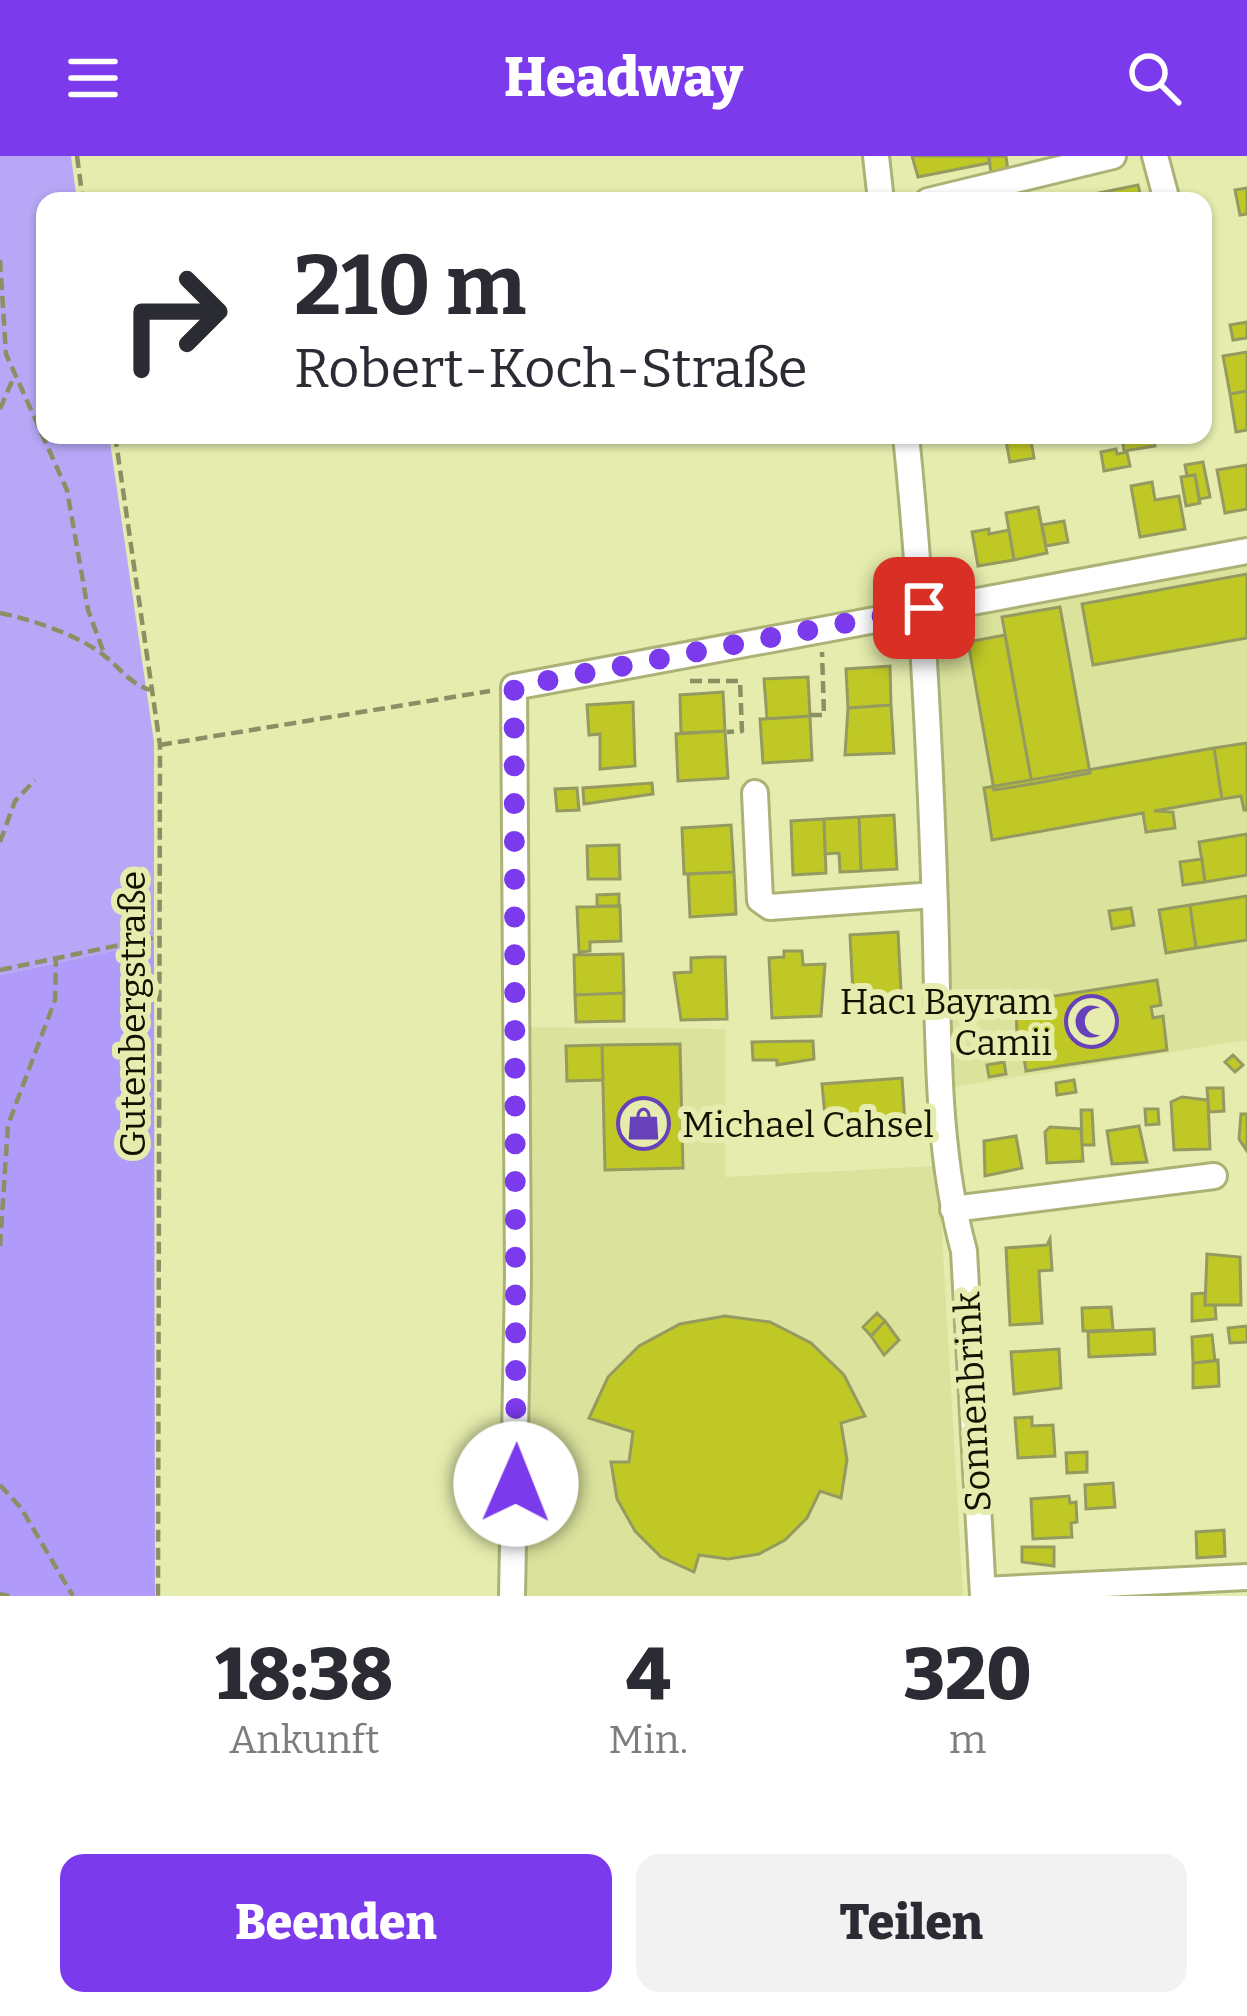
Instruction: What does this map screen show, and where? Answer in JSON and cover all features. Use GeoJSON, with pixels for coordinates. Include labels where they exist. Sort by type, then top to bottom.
{"type":"FeatureCollection","features":[{"type":"Feature","properties":{"kind":"street"},"geometry":{"type":"LineString","coordinates":[[876,156],[880,192]]}},
{"type":"Feature","properties":{"kind":"street"},"geometry":{"type":"LineString","coordinates":[[965,192],[1114,156]]}},
{"type":"Feature","properties":{"kind":"street"},"geometry":{"type":"LineString","coordinates":[[1155,156],[1165,192]]}},
{"type":"Feature","properties":{"kind":"street","name":"Sonnenbrink"},"geometry":{"type":"LineString","coordinates":[[906,444],[924,608],[934,895],[953,1209],[964,1251],[983,1593]]}},
{"type":"Feature","properties":{"kind":"street"},"geometry":{"type":"LineString","coordinates":[[512,1596],[518,1276],[514,687],[1247,551]]}},
{"type":"Feature","properties":{"kind":"street"},"geometry":{"type":"LineString","coordinates":[[755,793],[760,900],[770,907],[934,895]]}},
{"type":"Feature","properties":{"kind":"street"},"geometry":{"type":"LineString","coordinates":[[953,1209],[1214,1177]]}},
{"type":"Feature","properties":{"kind":"street"},"geometry":{"type":"LineString","coordinates":[[983,1593],[1247,1577]]}},
{"type":"Feature","properties":{"kind":"path"},"geometry":{"type":"LineString","coordinates":[[77,156],[82,192]]}},
{"type":"Feature","properties":{"kind":"path"},"geometry":{"type":"LineString","coordinates":[[0,260],[13,379],[36,426]]}},
{"type":"Feature","properties":{"kind":"path"},"geometry":{"type":"LineString","coordinates":[[0,409],[13,379]]}},
{"type":"Feature","properties":{"kind":"path"},"geometry":{"type":"LineString","coordinates":[[45,444],[67,490],[88,610],[106,656],[126,681],[150,691]]}},
{"type":"Feature","properties":{"kind":"path","name":"Gutenbergstraße"},"geometry":{"type":"LineString","coordinates":[[116,444],[160,745],[158,1596]]}},
{"type":"Feature","properties":{"kind":"path"},"geometry":{"type":"LineString","coordinates":[[0,613],[28,619],[106,656]]}},
{"type":"Feature","properties":{"kind":"path"},"geometry":{"type":"LineString","coordinates":[[810,715],[824,715],[821,628]]}},
{"type":"Feature","properties":{"kind":"path"},"geometry":{"type":"LineString","coordinates":[[673,657],[672,682],[740,681],[742,730],[727,732]]}},
{"type":"Feature","properties":{"kind":"path"},"geometry":{"type":"LineString","coordinates":[[160,745],[514,687]]}},
{"type":"Feature","properties":{"kind":"path"},"geometry":{"type":"LineString","coordinates":[[0,842],[15,801],[35,780]]}},
{"type":"Feature","properties":{"kind":"path"},"geometry":{"type":"LineString","coordinates":[[0,970],[158,938]]}},
{"type":"Feature","properties":{"kind":"path"},"geometry":{"type":"LineString","coordinates":[[0,1246],[8,1125],[55,1000],[56,958]]}},
{"type":"Feature","properties":{"kind":"path"},"geometry":{"type":"LineString","coordinates":[[0,1485],[21,1508],[73,1596]]}},
{"type":"Feature","properties":{"kind":"path"},"geometry":{"type":"LineString","coordinates":[[0,1594],[9,1596]]}},
{"type":"Feature","properties":{"kind":"shaded area"},"geometry":{"type":"Polygon","coordinates":[[[0,156],[71,156],[76,192],[36,192],[36,444],[110,444],[154,742],[154,942],[0,975],[0,156]]]}},
{"type":"Feature","properties":{"kind":"shaded area"},"geometry":{"type":"Polygon","coordinates":[[[1247,550],[1247,1040],[942,1089],[927,611],[1247,550]]]}},
{"type":"Feature","properties":{"kind":"shaded area"},"geometry":{"type":"Polygon","coordinates":[[[154,942],[155,1596],[0,1596],[0,975],[154,942]]]}},
{"type":"Feature","properties":{"kind":"shaded area"},"geometry":{"type":"Polygon","coordinates":[[[506,1027],[725,1029],[725,1177],[938,1166],[963,1596],[504,1596],[506,1027]]]}},
{"type":"Feature","properties":{"kind":"building"},"geometry":{"type":"Polygon","coordinates":[[[912,156],[989,156],[989,163],[918,177],[912,156]]]}},
{"type":"Feature","properties":{"kind":"building"},"geometry":{"type":"Polygon","coordinates":[[[989,156],[1006,156],[1008,171],[991,174],[989,156]]]}},
{"type":"Feature","properties":{"kind":"building"},"geometry":{"type":"Polygon","coordinates":[[[1138,185],[1140,192],[1104,192],[1138,185]]]}},
{"type":"Feature","properties":{"kind":"building"},"geometry":{"type":"Polygon","coordinates":[[[1247,188],[1247,214],[1240,215],[1235,190],[1247,188]]]}},
{"type":"Feature","properties":{"kind":"building"},"geometry":{"type":"Polygon","coordinates":[[[1247,322],[1247,338],[1233,340],[1230,325],[1247,322]]]}},
{"type":"Feature","properties":{"kind":"building"},"geometry":{"type":"Polygon","coordinates":[[[1247,352],[1247,391],[1230,394],[1223,356],[1247,352]]]}},
{"type":"Feature","properties":{"kind":"building"},"geometry":{"type":"Polygon","coordinates":[[[1247,391],[1247,430],[1236,432],[1230,394],[1247,391]]]}},
{"type":"Feature","properties":{"kind":"building"},"geometry":{"type":"Polygon","coordinates":[[[1007,444],[1032,444],[1034,458],[1010,462],[1007,444]]]}},
{"type":"Feature","properties":{"kind":"building"},"geometry":{"type":"Polygon","coordinates":[[[1123,444],[1155,444],[1155,446],[1124,451],[1123,444]]]}},
{"type":"Feature","properties":{"kind":"building"},"geometry":{"type":"Polygon","coordinates":[[[1116,449],[1117,454],[1127,452],[1130,466],[1104,471],[1101,452],[1116,449]]]}},
{"type":"Feature","properties":{"kind":"building"},"geometry":{"type":"Polygon","coordinates":[[[1203,462],[1210,497],[1199,499],[1195,475],[1187,476],[1185,465],[1203,462]]]}},
{"type":"Feature","properties":{"kind":"building"},"geometry":{"type":"Polygon","coordinates":[[[1247,465],[1247,509],[1225,513],[1217,470],[1247,465]]]}},
{"type":"Feature","properties":{"kind":"building"},"geometry":{"type":"Polygon","coordinates":[[[1195,475],[1200,503],[1186,506],[1181,477],[1195,475]]]}},
{"type":"Feature","properties":{"kind":"building"},"geometry":{"type":"Polygon","coordinates":[[[1152,482],[1155,500],[1179,496],[1185,529],[1140,537],[1131,486],[1152,482]]]}},
{"type":"Feature","properties":{"kind":"building"},"geometry":{"type":"Polygon","coordinates":[[[1038,507],[1047,553],[1014,560],[1006,513],[1038,507]]]}},
{"type":"Feature","properties":{"kind":"building"},"geometry":{"type":"Polygon","coordinates":[[[1064,521],[1068,542],[1046,546],[1042,525],[1064,521]]]}},
{"type":"Feature","properties":{"kind":"building"},"geometry":{"type":"Polygon","coordinates":[[[989,529],[989,534],[1009,530],[1014,560],[978,566],[972,532],[989,529]]]}},
{"type":"Feature","properties":{"kind":"building"},"geometry":{"type":"Polygon","coordinates":[[[1247,574],[1247,638],[1093,665],[1082,604],[1247,574]]]}},
{"type":"Feature","properties":{"kind":"building"},"geometry":{"type":"Polygon","coordinates":[[[1060,607],[1090,773],[1032,784],[1002,617],[1060,607]]]}},
{"type":"Feature","properties":{"kind":"building"},"geometry":{"type":"Polygon","coordinates":[[[1005,635],[1032,784],[994,790],[968,642],[1005,635]]]}},
{"type":"Feature","properties":{"kind":"building"},"geometry":{"type":"Polygon","coordinates":[[[890,666],[891,705],[848,708],[846,669],[890,666]]]}},
{"type":"Feature","properties":{"kind":"building"},"geometry":{"type":"Polygon","coordinates":[[[808,677],[810,716],[767,719],[764,679],[808,677]]]}},
{"type":"Feature","properties":{"kind":"building"},"geometry":{"type":"Polygon","coordinates":[[[723,692],[725,731],[681,733],[680,695],[723,692]]]}},
{"type":"Feature","properties":{"kind":"building"},"geometry":{"type":"Polygon","coordinates":[[[633,702],[635,766],[600,769],[600,734],[589,735],[587,705],[633,702]]]}},
{"type":"Feature","properties":{"kind":"building"},"geometry":{"type":"Polygon","coordinates":[[[891,705],[894,753],[845,755],[848,708],[891,705]]]}},
{"type":"Feature","properties":{"kind":"building"},"geometry":{"type":"Polygon","coordinates":[[[810,716],[812,760],[763,763],[760,719],[810,716]]]}},
{"type":"Feature","properties":{"kind":"building"},"geometry":{"type":"Polygon","coordinates":[[[725,731],[728,778],[678,781],[676,734],[725,731]]]}},
{"type":"Feature","properties":{"kind":"building"},"geometry":{"type":"Polygon","coordinates":[[[1247,743],[1244,810],[1241,796],[1222,799],[1214,748],[1247,743]]]}},
{"type":"Feature","properties":{"kind":"building"},"geometry":{"type":"Polygon","coordinates":[[[1214,748],[1222,799],[1154,811],[1173,812],[1175,828],[1146,832],[1143,813],[992,840],[984,788],[1214,748]]]}},
{"type":"Feature","properties":{"kind":"building"},"geometry":{"type":"Polygon","coordinates":[[[652,783],[653,794],[584,804],[583,788],[652,783]]]}},
{"type":"Feature","properties":{"kind":"building"},"geometry":{"type":"Polygon","coordinates":[[[577,788],[579,810],[557,811],[555,789],[577,788]]]}},
{"type":"Feature","properties":{"kind":"building"},"geometry":{"type":"Polygon","coordinates":[[[894,815],[897,869],[861,871],[859,817],[894,815]]]}},
{"type":"Feature","properties":{"kind":"building"},"geometry":{"type":"Polygon","coordinates":[[[859,817],[861,871],[840,872],[839,853],[825,854],[824,819],[859,817]]]}},
{"type":"Feature","properties":{"kind":"building"},"geometry":{"type":"Polygon","coordinates":[[[824,819],[826,873],[793,875],[791,821],[824,819]]]}},
{"type":"Feature","properties":{"kind":"building"},"geometry":{"type":"Polygon","coordinates":[[[731,825],[734,872],[684,874],[682,828],[731,825]]]}},
{"type":"Feature","properties":{"kind":"building"},"geometry":{"type":"Polygon","coordinates":[[[1247,834],[1247,875],[1205,882],[1199,842],[1247,834]]]}},
{"type":"Feature","properties":{"kind":"building"},"geometry":{"type":"Polygon","coordinates":[[[619,845],[620,879],[588,879],[587,846],[619,845]]]}},
{"type":"Feature","properties":{"kind":"building"},"geometry":{"type":"Polygon","coordinates":[[[1202,859],[1205,882],[1183,885],[1180,862],[1202,859]]]}},
{"type":"Feature","properties":{"kind":"building"},"geometry":{"type":"Polygon","coordinates":[[[734,872],[736,914],[690,917],[688,874],[734,872]]]}},
{"type":"Feature","properties":{"kind":"building"},"geometry":{"type":"Polygon","coordinates":[[[619,894],[619,906],[597,906],[597,895],[619,894]]]}},
{"type":"Feature","properties":{"kind":"building"},"geometry":{"type":"Polygon","coordinates":[[[1247,896],[1247,940],[1196,948],[1190,905],[1247,896]]]}},
{"type":"Feature","properties":{"kind":"building"},"geometry":{"type":"Polygon","coordinates":[[[1190,905],[1196,948],[1166,953],[1159,910],[1190,905]]]}},
{"type":"Feature","properties":{"kind":"building"},"geometry":{"type":"Polygon","coordinates":[[[620,906],[621,941],[590,942],[590,951],[579,952],[577,907],[620,906]]]}},
{"type":"Feature","properties":{"kind":"building"},"geometry":{"type":"Polygon","coordinates":[[[1131,908],[1134,925],[1112,929],[1109,911],[1131,908]]]}},
{"type":"Feature","properties":{"kind":"building"},"geometry":{"type":"Polygon","coordinates":[[[898,932],[902,1010],[854,1013],[850,935],[898,932]]]}},
{"type":"Feature","properties":{"kind":"building"},"geometry":{"type":"Polygon","coordinates":[[[784,951],[802,951],[803,965],[825,964],[821,1016],[772,1018],[769,958],[784,957],[784,951]]]}},
{"type":"Feature","properties":{"kind":"building"},"geometry":{"type":"Polygon","coordinates":[[[623,954],[624,993],[575,995],[574,955],[623,954]]]}},
{"type":"Feature","properties":{"kind":"building"},"geometry":{"type":"Polygon","coordinates":[[[725,957],[727,1019],[681,1020],[674,973],[691,972],[691,958],[725,957]]]}},
{"type":"Feature","properties":{"kind":"building","name":"Hacı Bayram Camii"},"geometry":{"type":"Polygon","coordinates":[[[1157,980],[1161,1005],[1151,1007],[1153,1018],[1163,1016],[1167,1050],[1026,1071],[1021,1037],[1017,1038],[1016,1002],[1157,980]]]}},
{"type":"Feature","properties":{"kind":"building"},"geometry":{"type":"Polygon","coordinates":[[[624,993],[624,1021],[576,1022],[575,995],[624,993]]]}},
{"type":"Feature","properties":{"kind":"building"},"geometry":{"type":"Polygon","coordinates":[[[813,1041],[814,1059],[777,1065],[777,1060],[753,1060],[752,1042],[813,1041]]]}},
{"type":"Feature","properties":{"kind":"building","name":"Michael Cahsel"},"geometry":{"type":"Polygon","coordinates":[[[680,1044],[683,1168],[605,1170],[602,1045],[680,1044]]]}},
{"type":"Feature","properties":{"kind":"building"},"geometry":{"type":"Polygon","coordinates":[[[602,1045],[603,1080],[567,1081],[566,1046],[602,1045]]]}},
{"type":"Feature","properties":{"kind":"building"},"geometry":{"type":"Polygon","coordinates":[[[1233,1055],[1243,1065],[1235,1072],[1225,1062],[1233,1055]]]}},
{"type":"Feature","properties":{"kind":"building"},"geometry":{"type":"Polygon","coordinates":[[[1004,1062],[1006,1074],[989,1077],[987,1065],[1004,1062]]]}},
{"type":"Feature","properties":{"kind":"building"},"geometry":{"type":"Polygon","coordinates":[[[902,1078],[906,1138],[876,1140],[875,1132],[854,1133],[853,1114],[825,1116],[822,1084],[902,1078]]]}},
{"type":"Feature","properties":{"kind":"building"},"geometry":{"type":"Polygon","coordinates":[[[1074,1080],[1076,1092],[1057,1095],[1056,1083],[1074,1080]]]}},
{"type":"Feature","properties":{"kind":"building"},"geometry":{"type":"Polygon","coordinates":[[[1207,1088],[1223,1088],[1224,1111],[1209,1112],[1207,1088]]]}},
{"type":"Feature","properties":{"kind":"building"},"geometry":{"type":"Polygon","coordinates":[[[1182,1097],[1208,1100],[1210,1149],[1174,1150],[1171,1102],[1182,1097]]]}},
{"type":"Feature","properties":{"kind":"building"},"geometry":{"type":"Polygon","coordinates":[[[1145,1109],[1158,1109],[1159,1124],[1146,1125],[1145,1109]]]}},
{"type":"Feature","properties":{"kind":"building"},"geometry":{"type":"Polygon","coordinates":[[[1081,1110],[1092,1110],[1094,1145],[1082,1145],[1081,1110]]]}},
{"type":"Feature","properties":{"kind":"building"},"geometry":{"type":"Polygon","coordinates":[[[1241,1114],[1247,1114],[1247,1151],[1239,1139],[1241,1114]]]}},
{"type":"Feature","properties":{"kind":"building"},"geometry":{"type":"Polygon","coordinates":[[[1139,1126],[1147,1162],[1112,1164],[1107,1131],[1139,1126]]]}},
{"type":"Feature","properties":{"kind":"building"},"geometry":{"type":"Polygon","coordinates":[[[1050,1127],[1081,1129],[1083,1161],[1047,1163],[1045,1132],[1050,1127]]]}},
{"type":"Feature","properties":{"kind":"building"},"geometry":{"type":"Polygon","coordinates":[[[1016,1136],[1022,1168],[985,1176],[984,1141],[1016,1136]]]}},
{"type":"Feature","properties":{"kind":"building"},"geometry":{"type":"Polygon","coordinates":[[[1050,1239],[1052,1270],[1039,1271],[1042,1323],[1010,1325],[1006,1248],[1047,1245],[1050,1239]]]}},
{"type":"Feature","properties":{"kind":"building"},"geometry":{"type":"Polygon","coordinates":[[[1207,1254],[1240,1257],[1241,1305],[1205,1305],[1207,1254]]]}},
{"type":"Feature","properties":{"kind":"building"},"geometry":{"type":"Polygon","coordinates":[[[1205,1293],[1205,1305],[1215,1305],[1216,1319],[1192,1321],[1192,1294],[1205,1293]]]}},
{"type":"Feature","properties":{"kind":"building"},"geometry":{"type":"Polygon","coordinates":[[[1111,1307],[1113,1330],[1083,1331],[1082,1308],[1111,1307]]]}},
{"type":"Feature","properties":{"kind":"building"},"geometry":{"type":"Polygon","coordinates":[[[877,1313],[885,1321],[871,1336],[863,1327],[877,1313]]]}},
{"type":"Feature","properties":{"kind":"building"},"geometry":{"type":"Polygon","coordinates":[[[725,1316],[770,1322],[811,1343],[844,1375],[865,1416],[841,1423],[847,1460],[841,1498],[820,1491],[807,1518],[785,1540],[759,1554],[728,1559],[699,1555],[694,1572],[661,1557],[635,1531],[617,1499],[611,1462],[629,1462],[633,1432],[589,1418],[608,1377],[639,1346],[680,1324],[725,1316]]]}},
{"type":"Feature","properties":{"kind":"building"},"geometry":{"type":"Polygon","coordinates":[[[885,1321],[899,1340],[884,1355],[871,1336],[885,1321]]]}},
{"type":"Feature","properties":{"kind":"building"},"geometry":{"type":"Polygon","coordinates":[[[1247,1326],[1247,1342],[1230,1343],[1228,1328],[1247,1326]]]}},
{"type":"Feature","properties":{"kind":"building"},"geometry":{"type":"Polygon","coordinates":[[[1154,1329],[1155,1354],[1089,1357],[1088,1332],[1154,1329]]]}},
{"type":"Feature","properties":{"kind":"building"},"geometry":{"type":"Polygon","coordinates":[[[1212,1335],[1215,1361],[1193,1363],[1192,1337],[1212,1335]]]}},
{"type":"Feature","properties":{"kind":"building"},"geometry":{"type":"Polygon","coordinates":[[[1059,1349],[1061,1388],[1014,1394],[1011,1352],[1059,1349]]]}},
{"type":"Feature","properties":{"kind":"building"},"geometry":{"type":"Polygon","coordinates":[[[1218,1360],[1219,1386],[1193,1388],[1193,1363],[1218,1360]]]}},
{"type":"Feature","properties":{"kind":"building"},"geometry":{"type":"Polygon","coordinates":[[[1032,1417],[1032,1426],[1053,1425],[1055,1456],[1018,1458],[1015,1418],[1032,1417]]]}},
{"type":"Feature","properties":{"kind":"building"},"geometry":{"type":"Polygon","coordinates":[[[1087,1452],[1087,1472],[1067,1473],[1066,1453],[1087,1452]]]}},
{"type":"Feature","properties":{"kind":"building"},"geometry":{"type":"Polygon","coordinates":[[[1113,1483],[1115,1507],[1086,1509],[1085,1485],[1113,1483]]]}},
{"type":"Feature","properties":{"kind":"building"},"geometry":{"type":"Polygon","coordinates":[[[1069,1496],[1070,1503],[1076,1502],[1072,1537],[1033,1539],[1031,1499],[1069,1496]]]}},
{"type":"Feature","properties":{"kind":"building"},"geometry":{"type":"Polygon","coordinates":[[[1224,1530],[1225,1556],[1197,1558],[1196,1532],[1224,1530]]]}},
{"type":"Feature","properties":{"kind":"building"},"geometry":{"type":"Polygon","coordinates":[[[1022,1547],[1054,1547],[1054,1566],[1022,1562],[1022,1547]]]}},
{"type":"Feature","properties":{"kind":"place","name":"Hacı Bayram Camii"},"geometry":{"type":"Point","coordinates":[1091,1022]}},
{"type":"Feature","properties":{"kind":"place","name":"Michael Cahsel"},"geometry":{"type":"Point","coordinates":[643,1124]}},
{"type":"Feature","properties":{"kind":"route"},"geometry":{"type":"LineString","coordinates":[[516,1484],[514,687],[924,608]]}}]}
